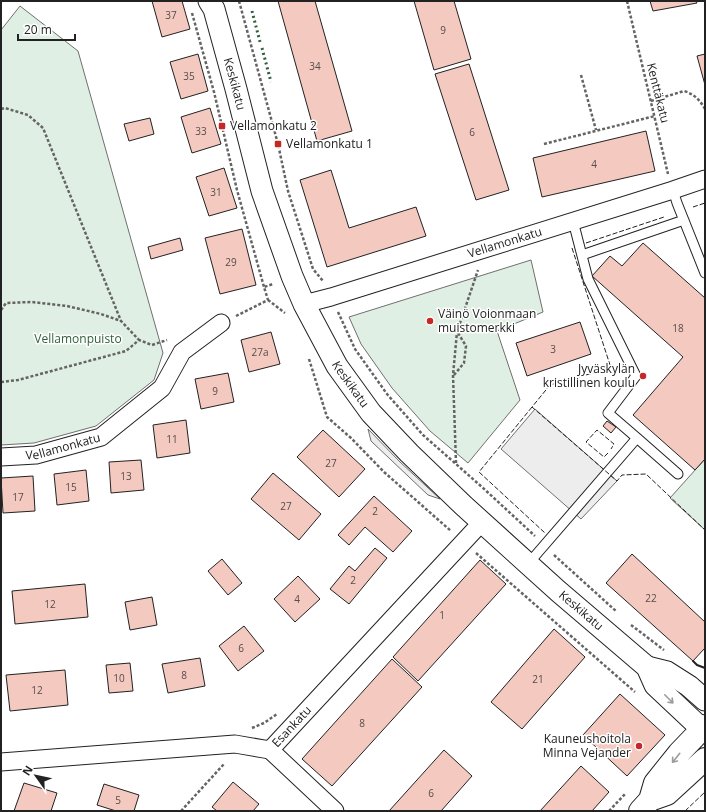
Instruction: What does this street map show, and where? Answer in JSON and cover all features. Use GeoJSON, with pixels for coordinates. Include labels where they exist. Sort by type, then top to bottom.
{"type":"FeatureCollection","features":[{"type":"Feature","properties":{"kind":"main road"},"geometry":{"type":"LineString","coordinates":[[645,806],[655,783],[679,753],[704,729]]}},
{"type":"Feature","properties":{"kind":"main road"},"geometry":{"type":"LineString","coordinates":[[645,806],[667,794],[705,759]]}},
{"type":"Feature","properties":{"kind":"street","name":"Keskikatu"},"geometry":{"type":"LineString","coordinates":[[200,5],[214,9],[262,191],[292,276],[304,304],[337,366],[371,413],[409,454],[558,591],[647,667],[655,685],[704,729]]}},
{"type":"Feature","properties":{"kind":"street","name":"Vellamonkatu"},"geometry":{"type":"LineString","coordinates":[[304,304],[331,297],[705,179]]}},
{"type":"Feature","properties":{"kind":"street","name":"Vellamonkatu"},"geometry":{"type":"LineString","coordinates":[[1,457],[36,456],[101,437],[162,388],[182,352],[221,323]]}},
{"type":"Feature","properties":{"kind":"street","name":"Esankatu"},"geometry":{"type":"LineString","coordinates":[[1,762],[235,744],[270,750],[482,522]]}},
{"type":"Feature","properties":{"kind":"street","name":"Keskikatu"},"geometry":{"type":"LineString","coordinates":[[647,667],[667,672],[689,686],[705,700]]}},
{"type":"Feature","properties":{"kind":"street"},"geometry":{"type":"LineString","coordinates":[[270,750],[334,811]]}},
{"type":"Feature","properties":{"kind":"lane"},"geometry":{"type":"LineString","coordinates":[[673,190],[705,274]]}},
{"type":"Feature","properties":{"kind":"lane"},"geometry":{"type":"LineString","coordinates":[[582,255],[684,220]]}},
{"type":"Feature","properties":{"kind":"lane"},"geometry":{"type":"LineString","coordinates":[[572,221],[588,279],[636,376],[608,412],[678,474]]}},
{"type":"Feature","properties":{"kind":"lane"},"geometry":{"type":"LineString","coordinates":[[528,564],[637,438]]}},
{"type":"Feature","properties":{"kind":"path"},"geometry":{"type":"LineString","coordinates":[[239,1],[278,144],[288,191],[313,269],[323,281],[355,349],[387,394],[423,435],[482,487],[619,615]]}},
{"type":"Feature","properties":{"kind":"path","name":"Kenttäkatu"},"geometry":{"type":"LineString","coordinates":[[627,1],[673,190]]}},
{"type":"Feature","properties":{"kind":"path"},"geometry":{"type":"LineString","coordinates":[[200,5],[214,92],[237,190],[268,300],[221,323]]}},
{"type":"Feature","properties":{"kind":"path"},"geometry":{"type":"LineString","coordinates":[[581,75],[596,130]]}},
{"type":"Feature","properties":{"kind":"path"},"geometry":{"type":"LineString","coordinates":[[651,101],[689,92],[697,97],[705,109]]}},
{"type":"Feature","properties":{"kind":"path"},"geometry":{"type":"LineString","coordinates":[[1,109],[5,108],[28,115],[43,128],[121,321],[139,340],[152,345],[173,338]]}},
{"type":"Feature","properties":{"kind":"path"},"geometry":{"type":"LineString","coordinates":[[544,144],[655,116]]}},
{"type":"Feature","properties":{"kind":"path"},"geometry":{"type":"LineString","coordinates":[[456,464],[453,375],[457,332],[478,267]]}},
{"type":"Feature","properties":{"kind":"path"},"geometry":{"type":"LineString","coordinates":[[264,287],[292,276]]}},
{"type":"Feature","properties":{"kind":"path"},"geometry":{"type":"LineString","coordinates":[[1,310],[6,303],[32,302],[67,306],[101,314],[121,321]]}},
{"type":"Feature","properties":{"kind":"path"},"geometry":{"type":"LineString","coordinates":[[453,375],[464,363],[466,346],[457,332]]}},
{"type":"Feature","properties":{"kind":"path"},"geometry":{"type":"LineString","coordinates":[[1,382],[18,380],[126,351],[139,340]]}},
{"type":"Feature","properties":{"kind":"path"},"geometry":{"type":"LineString","coordinates":[[631,624],[668,652]]}},
{"type":"Feature","properties":{"kind":"path"},"geometry":{"type":"LineString","coordinates":[[181,811],[230,756],[235,744]]}},
{"type":"Feature","properties":{"kind":"green space","name":"Vellamonpuisto"},"geometry":{"type":"Polygon","coordinates":[[[20,6],[78,51],[163,353],[154,380],[96,426],[34,443],[1,445],[1,30],[20,6]]]}},
{"type":"Feature","properties":{"kind":"green space"},"geometry":{"type":"Polygon","coordinates":[[[531,260],[543,312],[497,331],[520,400],[468,463],[430,431],[392,388],[361,344],[349,317],[531,260]]]}},
{"type":"Feature","properties":{"kind":"green space"},"geometry":{"type":"Polygon","coordinates":[[[705,459],[705,530],[670,498],[705,459]]]}},
{"type":"Feature","properties":{"kind":"shaded area"},"geometry":{"type":"Polygon","coordinates":[[[535,409],[617,481],[581,519],[501,449],[535,409]]]}},
{"type":"Feature","properties":{"kind":"shaded area"},"geometry":{"type":"Polygon","coordinates":[[[368,429],[400,462],[440,499],[428,495],[371,441],[368,429]]]}},
{"type":"Feature","properties":{"kind":"building"},"geometry":{"type":"Polygon","coordinates":[[[152,1],[182,1],[190,29],[162,37],[152,1]]]}},
{"type":"Feature","properties":{"kind":"building"},"geometry":{"type":"Polygon","coordinates":[[[278,1],[315,1],[352,131],[317,141],[278,1]]]}},
{"type":"Feature","properties":{"kind":"building"},"geometry":{"type":"Polygon","coordinates":[[[414,1],[454,1],[471,59],[434,70],[414,1]]]}},
{"type":"Feature","properties":{"kind":"building"},"geometry":{"type":"Polygon","coordinates":[[[650,1],[696,1],[697,3],[653,11],[650,1]]]}},
{"type":"Feature","properties":{"kind":"building"},"geometry":{"type":"Polygon","coordinates":[[[198,54],[208,91],[181,99],[170,62],[198,54]]]}},
{"type":"Feature","properties":{"kind":"building"},"geometry":{"type":"Polygon","coordinates":[[[705,54],[705,85],[697,56],[705,54]]]}},
{"type":"Feature","properties":{"kind":"building"},"geometry":{"type":"Polygon","coordinates":[[[469,64],[509,190],[476,200],[435,74],[469,64]]]}},
{"type":"Feature","properties":{"kind":"building"},"geometry":{"type":"Polygon","coordinates":[[[210,108],[221,144],[192,153],[181,117],[210,108]]]}},
{"type":"Feature","properties":{"kind":"building"},"geometry":{"type":"Polygon","coordinates":[[[150,118],[154,134],[129,141],[124,124],[150,118]]]}},
{"type":"Feature","properties":{"kind":"building"},"geometry":{"type":"Polygon","coordinates":[[[646,131],[655,171],[542,197],[533,158],[646,131]]]}},
{"type":"Feature","properties":{"kind":"building"},"geometry":{"type":"Polygon","coordinates":[[[224,168],[237,208],[209,216],[196,177],[224,168]]]}},
{"type":"Feature","properties":{"kind":"building"},"geometry":{"type":"Polygon","coordinates":[[[331,170],[349,228],[416,207],[426,236],[327,267],[300,180],[331,170]]]}},
{"type":"Feature","properties":{"kind":"building"},"geometry":{"type":"Polygon","coordinates":[[[242,229],[256,285],[220,294],[205,238],[242,229]]]}},
{"type":"Feature","properties":{"kind":"building"},"geometry":{"type":"Polygon","coordinates":[[[180,238],[183,250],[151,259],[148,247],[180,238]]]}},
{"type":"Feature","properties":{"kind":"building"},"geometry":{"type":"Polygon","coordinates":[[[643,243],[705,298],[705,459],[695,470],[633,415],[683,357],[592,276],[610,256],[622,266],[643,243]]]}},
{"type":"Feature","properties":{"kind":"building"},"geometry":{"type":"Polygon","coordinates":[[[580,322],[591,354],[527,376],[516,343],[580,322]]]}},
{"type":"Feature","properties":{"kind":"building"},"geometry":{"type":"Polygon","coordinates":[[[271,332],[280,364],[249,372],[241,340],[271,332]]]}},
{"type":"Feature","properties":{"kind":"building"},"geometry":{"type":"Polygon","coordinates":[[[228,373],[234,402],[201,409],[195,379],[228,373]]]}},
{"type":"Feature","properties":{"kind":"building"},"geometry":{"type":"Polygon","coordinates":[[[186,420],[190,453],[157,458],[153,425],[186,420]]]}},
{"type":"Feature","properties":{"kind":"building"},"geometry":{"type":"Polygon","coordinates":[[[607,421],[616,427],[611,433],[603,426],[607,421]]]}},
{"type":"Feature","properties":{"kind":"building"},"geometry":{"type":"Polygon","coordinates":[[[323,430],[365,469],[339,497],[297,457],[323,430]]]}},
{"type":"Feature","properties":{"kind":"building"},"geometry":{"type":"Polygon","coordinates":[[[141,460],[144,490],[111,493],[109,462],[141,460]]]}},
{"type":"Feature","properties":{"kind":"building"},"geometry":{"type":"Polygon","coordinates":[[[86,470],[89,501],[57,505],[54,474],[86,470]]]}},
{"type":"Feature","properties":{"kind":"building"},"geometry":{"type":"Polygon","coordinates":[[[273,473],[321,514],[299,540],[251,499],[273,473]]]}},
{"type":"Feature","properties":{"kind":"building"},"geometry":{"type":"Polygon","coordinates":[[[33,476],[35,511],[3,513],[1,478],[33,476]]]}},
{"type":"Feature","properties":{"kind":"building"},"geometry":{"type":"Polygon","coordinates":[[[374,496],[412,531],[393,552],[365,527],[349,545],[338,535],[374,496]]]}},
{"type":"Feature","properties":{"kind":"building"},"geometry":{"type":"Polygon","coordinates":[[[375,548],[387,558],[349,604],[330,589],[349,566],[355,571],[375,548]]]}},
{"type":"Feature","properties":{"kind":"building"},"geometry":{"type":"Polygon","coordinates":[[[632,554],[705,622],[705,650],[704,649],[693,661],[606,583],[632,554]]]}},
{"type":"Feature","properties":{"kind":"building"},"geometry":{"type":"Polygon","coordinates":[[[222,559],[242,583],[228,595],[208,571],[222,559]]]}},
{"type":"Feature","properties":{"kind":"building"},"geometry":{"type":"Polygon","coordinates":[[[480,560],[506,584],[418,681],[393,657],[480,560]]]}},
{"type":"Feature","properties":{"kind":"building"},"geometry":{"type":"Polygon","coordinates":[[[298,576],[320,599],[295,622],[274,599],[298,576]]]}},
{"type":"Feature","properties":{"kind":"building"},"geometry":{"type":"Polygon","coordinates":[[[85,584],[88,617],[15,624],[12,591],[85,584]]]}},
{"type":"Feature","properties":{"kind":"building"},"geometry":{"type":"Polygon","coordinates":[[[152,597],[157,625],[130,630],[125,602],[152,597]]]}},
{"type":"Feature","properties":{"kind":"building"},"geometry":{"type":"Polygon","coordinates":[[[244,626],[264,651],[238,671],[219,646],[244,626]]]}},
{"type":"Feature","properties":{"kind":"building"},"geometry":{"type":"Polygon","coordinates":[[[554,629],[585,657],[522,729],[491,702],[554,629]]]}},
{"type":"Feature","properties":{"kind":"building"},"geometry":{"type":"Polygon","coordinates":[[[200,658],[205,686],[168,693],[162,664],[200,658]]]}},
{"type":"Feature","properties":{"kind":"building"},"geometry":{"type":"Polygon","coordinates":[[[392,659],[422,687],[332,786],[302,759],[392,659]]]}},
{"type":"Feature","properties":{"kind":"building"},"geometry":{"type":"Polygon","coordinates":[[[130,663],[133,691],[109,693],[106,665],[130,663]]]}},
{"type":"Feature","properties":{"kind":"building"},"geometry":{"type":"Polygon","coordinates":[[[65,670],[68,705],[10,711],[6,675],[65,670]]]}},
{"type":"Feature","properties":{"kind":"building"},"geometry":{"type":"Polygon","coordinates":[[[620,694],[665,735],[627,776],[583,735],[620,694]]]}},
{"type":"Feature","properties":{"kind":"building"},"geometry":{"type":"Polygon","coordinates":[[[444,750],[472,776],[441,811],[389,811],[444,750]]]}},
{"type":"Feature","properties":{"kind":"building"},"geometry":{"type":"Polygon","coordinates":[[[581,766],[609,792],[592,811],[540,811],[581,766]]]}},
{"type":"Feature","properties":{"kind":"building"},"geometry":{"type":"Polygon","coordinates":[[[233,782],[259,804],[253,811],[217,811],[212,807],[233,782]]]}},
{"type":"Feature","properties":{"kind":"building"},"geometry":{"type":"Polygon","coordinates":[[[24,783],[57,793],[51,811],[14,811],[24,783]]]}},
{"type":"Feature","properties":{"kind":"building"},"geometry":{"type":"Polygon","coordinates":[[[104,784],[139,795],[134,811],[116,811],[97,805],[104,784]]]}},
{"type":"Feature","properties":{"kind":"hedge"},"geometry":{"type":"LineString","coordinates":[[252,11],[260,42]]}},
{"type":"Feature","properties":{"kind":"hedge"},"geometry":{"type":"LineString","coordinates":[[262,48],[271,82]]}},
{"type":"Feature","properties":{"kind":"fence"},"geometry":{"type":"LineString","coordinates":[[693,207],[705,203]]}},
{"type":"Feature","properties":{"kind":"fence"},"geometry":{"type":"LineString","coordinates":[[586,243],[664,217]]}},
{"type":"Feature","properties":{"kind":"fence"},"geometry":{"type":"LineString","coordinates":[[572,248],[611,368],[550,385],[532,407],[617,481],[622,475],[646,474],[705,530]]}},
{"type":"Feature","properties":{"kind":"fence"},"geometry":{"type":"LineString","coordinates":[[532,407],[479,472],[545,533]]}},
{"type":"Feature","properties":{"kind":"fence"},"geometry":{"type":"LineString","coordinates":[[608,453],[604,457],[586,442],[597,430],[614,444],[611,449]]}},
{"type":"Feature","properties":{"kind":"fence"},"geometry":{"type":"LineString","coordinates":[[685,811],[705,792]]}},
{"type":"Feature","properties":{"kind":"wall"},"geometry":{"type":"LineString","coordinates":[[693,661],[697,665],[705,668]]}},
{"type":"Feature","properties":{"kind":"place","name":"Vellamonkatu 2"},"geometry":{"type":"Point","coordinates":[222,126]}},
{"type":"Feature","properties":{"kind":"place","name":"Vellamonkatu 1"},"geometry":{"type":"Point","coordinates":[278,144]}},
{"type":"Feature","properties":{"kind":"place","name":"Väinö Voionmaan muistomerkki"},"geometry":{"type":"Point","coordinates":[430,321]}},
{"type":"Feature","properties":{"kind":"place","name":"Jyväskylän kristillinen koulu"},"geometry":{"type":"Point","coordinates":[643,376]}},
{"type":"Feature","properties":{"kind":"place","name":"Kauneushoitola Minna Vejander"},"geometry":{"type":"Point","coordinates":[639,746]}}]}
